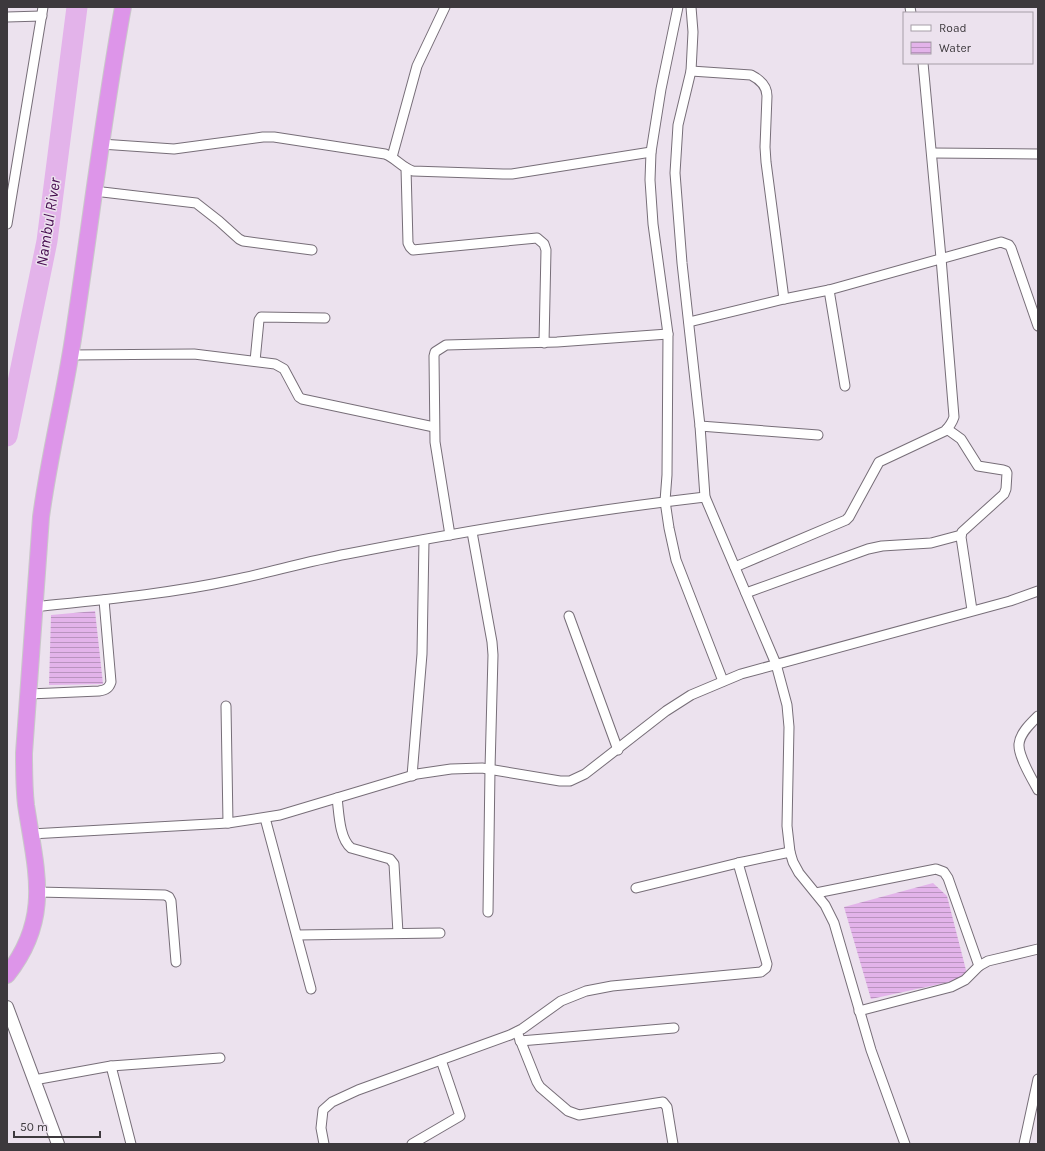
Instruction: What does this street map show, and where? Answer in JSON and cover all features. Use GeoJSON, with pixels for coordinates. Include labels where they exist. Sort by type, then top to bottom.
{"type":"FeatureCollection","features":[{"type":"Feature","properties":{"kind":"highway"},"geometry":{"type":"LineString","coordinates":[[7,975],[16,964],[28,942],[35,920],[38,877],[24,782],[24,754],[29,694],[33,607],[41,517],[45,485],[70,355],[109,87],[123,7]]}},
{"type":"Feature","properties":{"kind":"street"},"geometry":{"type":"LineString","coordinates":[[392,157],[416,66],[444,7]]}},
{"type":"Feature","properties":{"kind":"street"},"geometry":{"type":"LineString","coordinates":[[678,7],[660,89],[651,152],[650,180],[652,224],[668,334],[667,467],[665,501],[676,560],[722,681]]}},
{"type":"Feature","properties":{"kind":"street"},"geometry":{"type":"LineString","coordinates":[[691,7],[693,32],[691,71],[677,130],[675,173],[682,263],[700,426],[705,497],[776,664],[787,706],[789,726],[787,826],[790,852],[793,862],[799,873],[825,905],[834,923],[871,1050],[905,1144]]}},
{"type":"Feature","properties":{"kind":"street"},"geometry":{"type":"LineString","coordinates":[[7,16],[42,12],[7,224]]}},
{"type":"Feature","properties":{"kind":"street"},"geometry":{"type":"LineString","coordinates":[[735,567],[846,520],[879,462],[947,429],[950,427],[954,417],[923,64]]}},
{"type":"Feature","properties":{"kind":"street"},"geometry":{"type":"LineString","coordinates":[[691,71],[751,75],[759,80],[766,88],[766,162],[784,299]]}},
{"type":"Feature","properties":{"kind":"street"},"geometry":{"type":"LineString","coordinates":[[101,144],[174,149],[263,136],[385,154],[413,171],[512,174],[651,152]]}},
{"type":"Feature","properties":{"kind":"street"},"geometry":{"type":"LineString","coordinates":[[932,153],[1038,154]]}},
{"type":"Feature","properties":{"kind":"street"},"geometry":{"type":"LineString","coordinates":[[406,168],[408,243],[413,250],[538,238],[541,240],[546,250],[544,342]]}},
{"type":"Feature","properties":{"kind":"street"},"geometry":{"type":"LineString","coordinates":[[94,191],[196,204],[243,241],[312,250]]}},
{"type":"Feature","properties":{"kind":"street"},"geometry":{"type":"LineString","coordinates":[[689,322],[828,290],[1001,242],[1009,244],[1011,248],[1038,326]]}},
{"type":"Feature","properties":{"kind":"street"},"geometry":{"type":"LineString","coordinates":[[828,290],[845,386]]}},
{"type":"Feature","properties":{"kind":"street"},"geometry":{"type":"LineString","coordinates":[[255,361],[259,320],[263,316],[325,318]]}},
{"type":"Feature","properties":{"kind":"street"},"geometry":{"type":"LineString","coordinates":[[450,536],[435,442],[435,352],[446,345],[544,342],[668,334]]}},
{"type":"Feature","properties":{"kind":"street"},"geometry":{"type":"LineString","coordinates":[[70,355],[194,354],[276,364],[282,367],[302,399],[434,427]]}},
{"type":"Feature","properties":{"kind":"street"},"geometry":{"type":"LineString","coordinates":[[700,426],[818,435]]}},
{"type":"Feature","properties":{"kind":"street"},"geometry":{"type":"LineString","coordinates":[[947,429],[961,439],[978,466],[1006,471],[1006,489],[1004,494],[963,530],[961,535],[972,610]]}},
{"type":"Feature","properties":{"kind":"street"},"geometry":{"type":"LineString","coordinates":[[33,607],[104,600],[233,580],[312,560],[527,521],[665,501],[705,497]]}},
{"type":"Feature","properties":{"kind":"street"},"geometry":{"type":"LineString","coordinates":[[472,532],[492,642],[493,655],[488,912]]}},
{"type":"Feature","properties":{"kind":"street"},"geometry":{"type":"LineString","coordinates":[[746,593],[868,549],[882,546],[931,543],[961,535]]}},
{"type":"Feature","properties":{"kind":"street"},"geometry":{"type":"LineString","coordinates":[[412,776],[422,654],[424,540]]}},
{"type":"Feature","properties":{"kind":"street"},"geometry":{"type":"LineString","coordinates":[[31,834],[228,823],[265,818],[412,776],[451,769],[482,768],[560,781],[570,781],[585,774],[618,750],[666,711],[691,695],[722,681],[776,664],[1010,601],[1038,592]]}},
{"type":"Feature","properties":{"kind":"street"},"geometry":{"type":"LineString","coordinates":[[29,694],[99,691],[105,690],[110,686],[111,682],[104,600]]}},
{"type":"Feature","properties":{"kind":"street"},"geometry":{"type":"LineString","coordinates":[[569,616],[618,750]]}},
{"type":"Feature","properties":{"kind":"street"},"geometry":{"type":"LineString","coordinates":[[226,706],[228,823]]}},
{"type":"Feature","properties":{"kind":"street"},"geometry":{"type":"LineString","coordinates":[[1037,786],[1020,752],[1019,744],[1024,731],[1038,716]]}},
{"type":"Feature","properties":{"kind":"street"},"geometry":{"type":"LineString","coordinates":[[337,798],[343,837],[347,845],[351,848],[390,859],[394,864],[398,933]]}},
{"type":"Feature","properties":{"kind":"street"},"geometry":{"type":"LineString","coordinates":[[265,818],[312,989]]}},
{"type":"Feature","properties":{"kind":"street"},"geometry":{"type":"LineString","coordinates":[[636,888],[790,852]]}},
{"type":"Feature","properties":{"kind":"street"},"geometry":{"type":"LineString","coordinates":[[519,1036],[561,1001],[586,991],[612,986],[761,972],[766,968],[767,964],[738,863]]}},
{"type":"Feature","properties":{"kind":"street"},"geometry":{"type":"LineString","coordinates":[[816,893],[917,872],[936,869],[940,870],[948,878],[979,966]]}},
{"type":"Feature","properties":{"kind":"street"},"geometry":{"type":"LineString","coordinates":[[38,892],[165,895],[169,897],[171,901],[176,962]]}},
{"type":"Feature","properties":{"kind":"street"},"geometry":{"type":"LineString","coordinates":[[297,935],[440,933]]}},
{"type":"Feature","properties":{"kind":"street"},"geometry":{"type":"LineString","coordinates":[[859,1011],[952,987],[965,980],[979,966],[988,961],[1038,949]]}},
{"type":"Feature","properties":{"kind":"street"},"geometry":{"type":"LineString","coordinates":[[7,1007],[58,1144]]}},
{"type":"Feature","properties":{"kind":"street"},"geometry":{"type":"LineString","coordinates":[[324,1144],[321,1128],[323,1110],[332,1102],[358,1090],[441,1060],[519,1036],[674,1028]]}},
{"type":"Feature","properties":{"kind":"street"},"geometry":{"type":"LineString","coordinates":[[519,1036],[537,1082],[568,1110],[579,1115],[663,1102],[667,1107],[673,1144]]}},
{"type":"Feature","properties":{"kind":"street"},"geometry":{"type":"LineString","coordinates":[[34,1080],[111,1066],[220,1058]]}},
{"type":"Feature","properties":{"kind":"street"},"geometry":{"type":"LineString","coordinates":[[412,1144],[460,1116],[441,1060]]}},
{"type":"Feature","properties":{"kind":"street"},"geometry":{"type":"LineString","coordinates":[[111,1066],[131,1144]]}},
{"type":"Feature","properties":{"kind":"street"},"geometry":{"type":"LineString","coordinates":[[1024,1144],[1038,1080]]}},
{"type":"Feature","properties":{"kind":"water"},"geometry":{"type":"Polygon","coordinates":[[[95,611],[103,684],[49,685],[51,615],[95,611]]]}},
{"type":"Feature","properties":{"kind":"water"},"geometry":{"type":"Polygon","coordinates":[[[933,883],[947,896],[967,974],[963,979],[871,999],[844,907],[933,883]]]}},
{"type":"Feature","properties":{"kind":"waterway","name":"Nambul River"},"geometry":{"type":"LineString","coordinates":[[7,436],[47,241],[77,7]]}}]}
